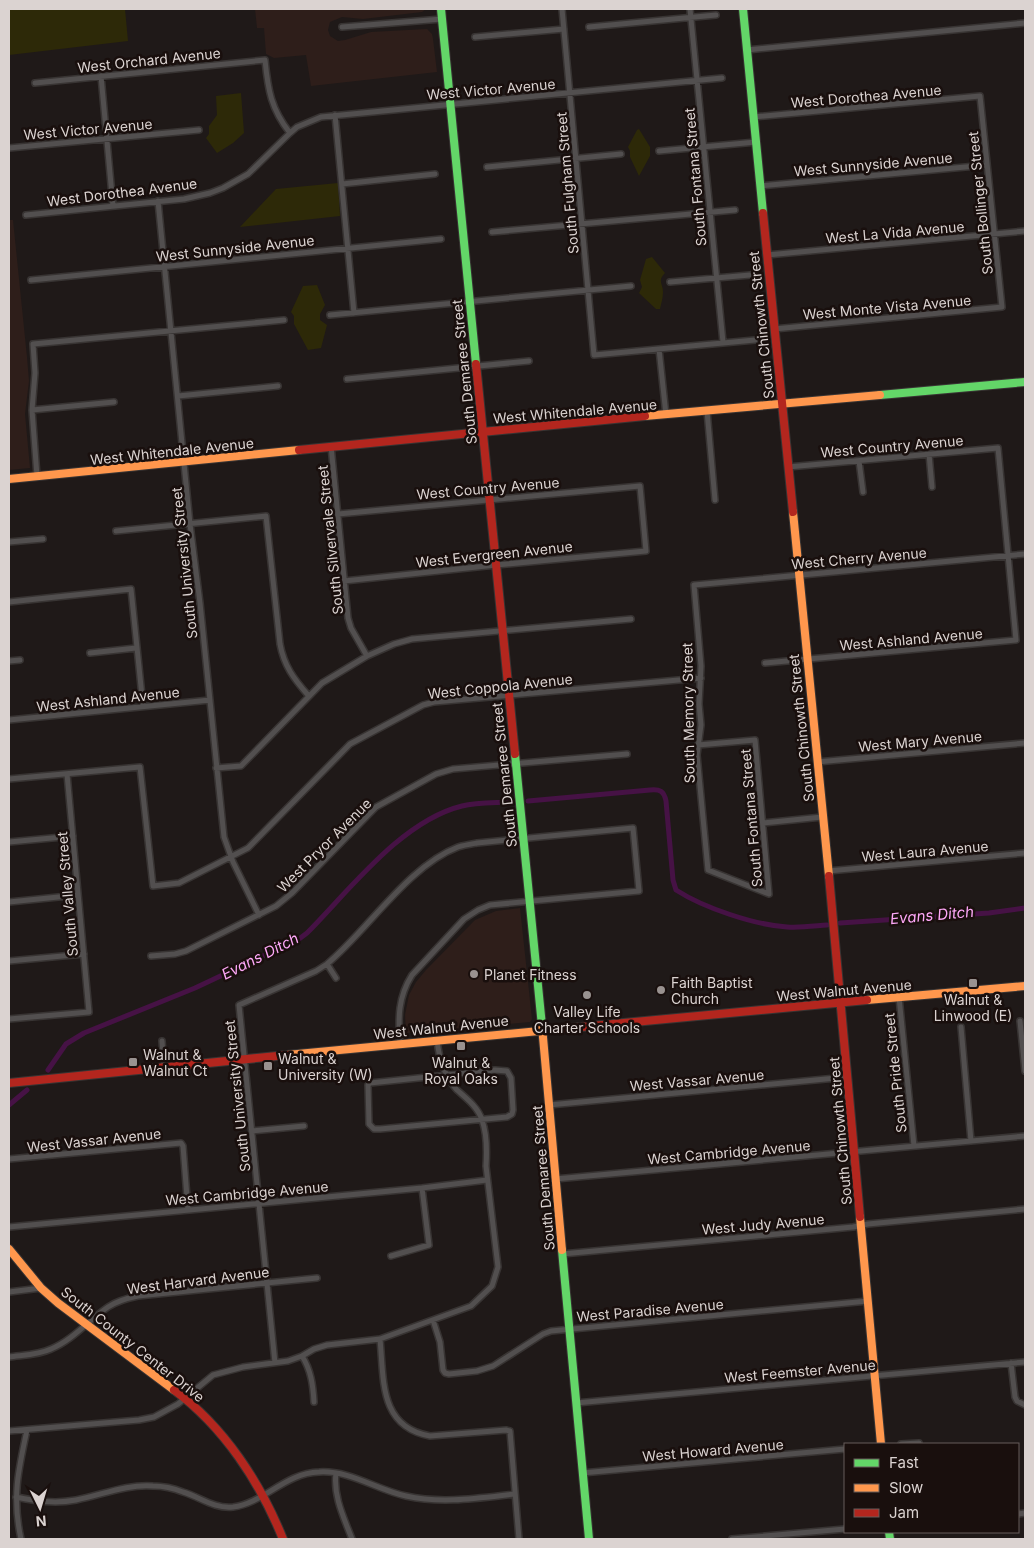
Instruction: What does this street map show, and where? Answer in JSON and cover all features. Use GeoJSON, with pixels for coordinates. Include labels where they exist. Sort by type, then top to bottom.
{"type":"FeatureCollection","features":[{"type":"Feature","properties":{"kind":"street","name":"South Demaree Street"},"geometry":{"type":"LineString","coordinates":[[441,9],[542,1030],[589,1539]]}},
{"type":"Feature","properties":{"kind":"street","name":"South Fulgham Street"},"geometry":{"type":"LineString","coordinates":[[562,9],[594,355],[659,349]]}},
{"type":"Feature","properties":{"kind":"street","name":"South Fontana Street"},"geometry":{"type":"LineString","coordinates":[[690,9],[723,342]]}},
{"type":"Feature","properties":{"kind":"street","name":"South Chinowth Street"},"geometry":{"type":"LineString","coordinates":[[743,9],[828,871],[881,1443]]}},
{"type":"Feature","properties":{"kind":"street"},"geometry":{"type":"LineString","coordinates":[[589,27],[716,15]]}},
{"type":"Feature","properties":{"kind":"street"},"geometry":{"type":"LineString","coordinates":[[342,27],[442,19]]}},
{"type":"Feature","properties":{"kind":"street"},"geometry":{"type":"LineString","coordinates":[[747,50],[1025,23]]}},
{"type":"Feature","properties":{"kind":"street"},"geometry":{"type":"LineString","coordinates":[[475,37],[564,28]]}},
{"type":"Feature","properties":{"kind":"street","name":"West Orchard Avenue"},"geometry":{"type":"LineString","coordinates":[[35,83],[265,60],[268,88],[273,105],[278,119],[290,133]]}},
{"type":"Feature","properties":{"kind":"street"},"geometry":{"type":"LineString","coordinates":[[101,76],[113,206]]}},
{"type":"Feature","properties":{"kind":"street","name":"West Victor Avenue"},"geometry":{"type":"LineString","coordinates":[[290,133],[310,122],[335,115],[722,78]]}},
{"type":"Feature","properties":{"kind":"street","name":"West Dorothea Avenue"},"geometry":{"type":"LineString","coordinates":[[753,117],[980,96]]}},
{"type":"Feature","properties":{"kind":"street","name":"South Bollinger Street"},"geometry":{"type":"LineString","coordinates":[[980,96],[1002,307]]}},
{"type":"Feature","properties":{"kind":"street"},"geometry":{"type":"LineString","coordinates":[[335,115],[354,313]]}},
{"type":"Feature","properties":{"kind":"street","name":"West Victor Avenue"},"geometry":{"type":"LineString","coordinates":[[9,148],[199,130]]}},
{"type":"Feature","properties":{"kind":"street","name":"West Dorothea Avenue"},"geometry":{"type":"LineString","coordinates":[[26,214],[199,196],[223,188],[238,180],[254,168],[290,133]]}},
{"type":"Feature","properties":{"kind":"street"},"geometry":{"type":"LineString","coordinates":[[659,151],[756,142]]}},
{"type":"Feature","properties":{"kind":"street"},"geometry":{"type":"LineString","coordinates":[[487,167],[621,154]]}},
{"type":"Feature","properties":{"kind":"street","name":"West Sunnyside Avenue"},"geometry":{"type":"LineString","coordinates":[[760,186],[987,165]]}},
{"type":"Feature","properties":{"kind":"street"},"geometry":{"type":"LineString","coordinates":[[342,184],[435,174]]}},
{"type":"Feature","properties":{"kind":"street","name":"South University Street"},"geometry":{"type":"LineString","coordinates":[[158,201],[190,524],[224,837],[231,857],[260,915]]}},
{"type":"Feature","properties":{"kind":"street"},"geometry":{"type":"LineString","coordinates":[[492,232],[735,210]]}},
{"type":"Feature","properties":{"kind":"street","name":"West La Vida Avenue"},"geometry":{"type":"LineString","coordinates":[[767,255],[1025,231]]}},
{"type":"Feature","properties":{"kind":"street","name":"West Sunnyside Avenue"},"geometry":{"type":"LineString","coordinates":[[31,280],[441,239]]}},
{"type":"Feature","properties":{"kind":"street"},"geometry":{"type":"LineString","coordinates":[[670,282],[750,275]]}},
{"type":"Feature","properties":{"kind":"street"},"geometry":{"type":"LineString","coordinates":[[330,315],[631,286]]}},
{"type":"Feature","properties":{"kind":"street","name":"West Monte Vista Avenue"},"geometry":{"type":"LineString","coordinates":[[774,328],[1002,307]]}},
{"type":"Feature","properties":{"kind":"street"},"geometry":{"type":"LineString","coordinates":[[37,476],[32,410],[35,373],[33,344],[284,320]]}},
{"type":"Feature","properties":{"kind":"street"},"geometry":{"type":"LineString","coordinates":[[666,415],[659,349],[756,340]]}},
{"type":"Feature","properties":{"kind":"street"},"geometry":{"type":"LineString","coordinates":[[347,379],[530,361]]}},
{"type":"Feature","properties":{"kind":"street","name":"West Whitendale Avenue"},"geometry":{"type":"LineString","coordinates":[[9,479],[184,463],[331,446],[1025,382]]}},
{"type":"Feature","properties":{"kind":"street"},"geometry":{"type":"LineString","coordinates":[[178,396],[278,386]]}},
{"type":"Feature","properties":{"kind":"street"},"geometry":{"type":"LineString","coordinates":[[32,410],[114,402]]}},
{"type":"Feature","properties":{"kind":"street"},"geometry":{"type":"LineString","coordinates":[[708,411],[715,500]]}},
{"type":"Feature","properties":{"kind":"street","name":"South Silvervale Street"},"geometry":{"type":"LineString","coordinates":[[331,446],[344,581],[351,628],[367,656]]}},
{"type":"Feature","properties":{"kind":"street","name":"West Country Avenue"},"geometry":{"type":"LineString","coordinates":[[788,467],[998,448],[1010,556]]}},
{"type":"Feature","properties":{"kind":"street"},"geometry":{"type":"LineString","coordinates":[[929,454],[932,487]]}},
{"type":"Feature","properties":{"kind":"street"},"geometry":{"type":"LineString","coordinates":[[860,461],[863,492]]}},
{"type":"Feature","properties":{"kind":"street","name":"West Country Avenue"},"geometry":{"type":"LineString","coordinates":[[338,514],[640,486],[646,551]]}},
{"type":"Feature","properties":{"kind":"street"},"geometry":{"type":"LineString","coordinates":[[116,531],[266,516],[278,634],[283,659],[294,679],[308,695]]}},
{"type":"Feature","properties":{"kind":"street"},"geometry":{"type":"LineString","coordinates":[[9,542],[43,539]]}},
{"type":"Feature","properties":{"kind":"street","name":"West Evergreen Avenue"},"geometry":{"type":"LineString","coordinates":[[344,581],[646,551]]}},
{"type":"Feature","properties":{"kind":"street","name":"West Cherry Avenue"},"geometry":{"type":"LineString","coordinates":[[694,585],[1025,554]]}},
{"type":"Feature","properties":{"kind":"street","name":"West Ashland Avenue"},"geometry":{"type":"LineString","coordinates":[[765,663],[1016,640],[1010,556]]}},
{"type":"Feature","properties":{"kind":"street","name":"South Memory Street"},"geometry":{"type":"LineString","coordinates":[[694,585],[701,678],[699,704],[701,725],[698,755],[708,870],[769,894]]}},
{"type":"Feature","properties":{"kind":"street"},"geometry":{"type":"LineString","coordinates":[[9,602],[131,589],[143,706]]}},
{"type":"Feature","properties":{"kind":"street"},"geometry":{"type":"LineString","coordinates":[[216,768],[241,766],[308,695],[330,677],[367,656],[403,641],[631,619]]}},
{"type":"Feature","properties":{"kind":"street"},"geometry":{"type":"LineString","coordinates":[[90,653],[136,648]]}},
{"type":"Feature","properties":{"kind":"street"},"geometry":{"type":"LineString","coordinates":[[9,661],[20,660]]}},
{"type":"Feature","properties":{"kind":"street","name":"West Coppola Avenue"},"geometry":{"type":"LineString","coordinates":[[67,774],[140,766],[153,886],[179,883],[231,857],[254,843],[356,740],[423,705],[434,702],[509,694],[701,678]]}},
{"type":"Feature","properties":{"kind":"street","name":"West Ashland Avenue"},"geometry":{"type":"LineString","coordinates":[[9,720],[210,700]]}},
{"type":"Feature","properties":{"kind":"street","name":"South Fontana Street"},"geometry":{"type":"LineString","coordinates":[[698,745],[755,740],[769,894]]}},
{"type":"Feature","properties":{"kind":"street","name":"West Mary Avenue"},"geometry":{"type":"LineString","coordinates":[[817,762],[1025,743]]}},
{"type":"Feature","properties":{"kind":"street","name":"West Pryor Avenue"},"geometry":{"type":"LineString","coordinates":[[151,956],[186,951],[276,906],[292,893],[376,807],[436,774],[444,771],[627,754]]}},
{"type":"Feature","properties":{"kind":"street"},"geometry":{"type":"LineString","coordinates":[[9,780],[67,774]]}},
{"type":"Feature","properties":{"kind":"street","name":"South Valley Street"},"geometry":{"type":"LineString","coordinates":[[9,1020],[89,1012],[67,774]]}},
{"type":"Feature","properties":{"kind":"street"},"geometry":{"type":"LineString","coordinates":[[763,823],[822,817]]}},
{"type":"Feature","properties":{"kind":"street"},"geometry":{"type":"LineString","coordinates":[[336,978],[327,964],[414,876],[440,856],[459,847],[477,843],[633,828],[639,891],[501,903],[478,910],[464,919],[412,975],[403,992],[399,1009],[400,1044]]}},
{"type":"Feature","properties":{"kind":"street"},"geometry":{"type":"LineString","coordinates":[[9,842],[72,836]]}},
{"type":"Feature","properties":{"kind":"street","name":"West Laura Avenue"},"geometry":{"type":"LineString","coordinates":[[828,871],[1025,853]]}},
{"type":"Feature","properties":{"kind":"street"},"geometry":{"type":"LineString","coordinates":[[9,902],[78,895]]}},
{"type":"Feature","properties":{"kind":"street"},"geometry":{"type":"LineString","coordinates":[[9,961],[84,954]]}},
{"type":"Feature","properties":{"kind":"street","name":"South University Street"},"geometry":{"type":"LineString","coordinates":[[275,1364],[246,1059],[239,1005],[327,964]]}},
{"type":"Feature","properties":{"kind":"street","name":"West Walnut Avenue"},"geometry":{"type":"LineString","coordinates":[[9,1083],[437,1040],[1025,986]]}},
{"type":"Feature","properties":{"kind":"street","name":"South Pride Street"},"geometry":{"type":"LineString","coordinates":[[899,997],[914,1146]]}},
{"type":"Feature","properties":{"kind":"street"},"geometry":{"type":"LineString","coordinates":[[1020,1021],[1025,1071]]}},
{"type":"Feature","properties":{"kind":"street"},"geometry":{"type":"LineString","coordinates":[[961,1027],[971,1141]]}},
{"type":"Feature","properties":{"kind":"street"},"geometry":{"type":"LineString","coordinates":[[9,1432],[154,1417],[178,1404],[213,1375],[243,1367],[288,1361],[327,1345],[380,1339],[471,1306],[480,1298],[492,1286],[498,1267],[487,1180],[487,1151],[482,1119],[475,1108],[446,1075],[439,1056],[437,1040]]}},
{"type":"Feature","properties":{"kind":"street"},"geometry":{"type":"LineString","coordinates":[[162,1041],[164,1067]]}},
{"type":"Feature","properties":{"kind":"street"},"geometry":{"type":"LineString","coordinates":[[495,1070],[507,1071],[511,1078],[512,1114],[507,1117],[380,1129],[374,1129],[369,1124],[367,1093],[370,1083],[446,1075],[495,1070]]}},
{"type":"Feature","properties":{"kind":"street","name":"West Vassar Avenue"},"geometry":{"type":"LineString","coordinates":[[549,1105],[847,1077]]}},
{"type":"Feature","properties":{"kind":"street"},"geometry":{"type":"LineString","coordinates":[[252,1131],[304,1126]]}},
{"type":"Feature","properties":{"kind":"street","name":"West Cambridge Avenue"},"geometry":{"type":"LineString","coordinates":[[555,1179],[1025,1136]]}},
{"type":"Feature","properties":{"kind":"street","name":"West Vassar Avenue"},"geometry":{"type":"LineString","coordinates":[[9,1159],[181,1143],[183,1146],[188,1210]]}},
{"type":"Feature","properties":{"kind":"street","name":"West Cambridge Avenue"},"geometry":{"type":"LineString","coordinates":[[9,1228],[487,1180]]}},
{"type":"Feature","properties":{"kind":"street"},"geometry":{"type":"LineString","coordinates":[[391,1256],[428,1245],[422,1188]]}},
{"type":"Feature","properties":{"kind":"street","name":"West Judy Avenue"},"geometry":{"type":"LineString","coordinates":[[562,1254],[1025,1209]]}},
{"type":"Feature","properties":{"kind":"street","name":"South County Center Drive"},"geometry":{"type":"LineString","coordinates":[[9,1249],[41,1288],[185,1398],[224,1438],[263,1494],[283,1539]]}},
{"type":"Feature","properties":{"kind":"street","name":"West Harvard Avenue"},"geometry":{"type":"LineString","coordinates":[[9,1357],[36,1354],[52,1349],[69,1339],[109,1306],[138,1296],[317,1278]]}},
{"type":"Feature","properties":{"kind":"street"},"geometry":{"type":"LineString","coordinates":[[9,1292],[41,1288]]}},
{"type":"Feature","properties":{"kind":"street","name":"West Paradise Avenue"},"geometry":{"type":"LineString","coordinates":[[433,1320],[440,1342],[445,1373],[483,1370],[493,1366],[543,1334],[551,1331],[868,1301]]}},
{"type":"Feature","properties":{"kind":"street"},"geometry":{"type":"LineString","coordinates":[[380,1339],[385,1394],[388,1406],[403,1426],[421,1435],[430,1436],[510,1431],[519,1539]]}},
{"type":"Feature","properties":{"kind":"street"},"geometry":{"type":"LineString","coordinates":[[302,1356],[312,1377],[314,1402]]}},
{"type":"Feature","properties":{"kind":"street","name":"West Feemster Avenue"},"geometry":{"type":"LineString","coordinates":[[576,1403],[1025,1362]]}},
{"type":"Feature","properties":{"kind":"street"},"geometry":{"type":"LineString","coordinates":[[1011,1363],[1015,1397],[1017,1401],[1025,1405]]}},
{"type":"Feature","properties":{"kind":"street"},"geometry":{"type":"LineString","coordinates":[[21,1539],[16,1497],[19,1468],[27,1430]]}},
{"type":"Feature","properties":{"kind":"street","name":"West Howard Avenue"},"geometry":{"type":"LineString","coordinates":[[582,1473],[844,1449]]}},
{"type":"Feature","properties":{"kind":"street"},"geometry":{"type":"LineString","coordinates":[[16,1497],[43,1502],[56,1502],[74,1500],[119,1488],[152,1486],[183,1492],[213,1505],[234,1507],[244,1504],[291,1478],[318,1472],[336,1473],[389,1492],[423,1499],[453,1500],[515,1494]]}},
{"type":"Feature","properties":{"kind":"street"},"geometry":{"type":"LineString","coordinates":[[336,1473],[337,1497],[352,1539]]}},
{"type":"Feature","properties":{"kind":"street"},"geometry":{"type":"LineString","coordinates":[[732,1539],[844,1529]]}},
{"type":"Feature","properties":{"kind":"shaded area"},"geometry":{"type":"Polygon","coordinates":[[[9,9],[125,9],[128,41],[9,55],[9,9]]]}},
{"type":"Feature","properties":{"kind":"shaded area"},"geometry":{"type":"Polygon","coordinates":[[[255,9],[426,9],[422,12],[363,19],[342,17],[330,22],[328,30],[330,36],[338,41],[371,32],[427,29],[432,34],[437,72],[311,86],[306,55],[274,58],[266,54],[264,28],[257,28],[255,9]]]}},
{"type":"Feature","properties":{"kind":"shaded area"},"geometry":{"type":"Polygon","coordinates":[[[241,93],[244,133],[217,153],[206,138],[209,134],[209,126],[217,115],[216,96],[241,93]]]}},
{"type":"Feature","properties":{"kind":"shaded area"},"geometry":{"type":"Polygon","coordinates":[[[639,129],[650,147],[650,156],[639,176],[630,157],[628,147],[639,129]]]}},
{"type":"Feature","properties":{"kind":"shaded area"},"geometry":{"type":"Polygon","coordinates":[[[338,183],[340,216],[240,227],[276,189],[338,183]]]}},
{"type":"Feature","properties":{"kind":"shaded area"},"geometry":{"type":"Polygon","coordinates":[[[9,220],[13,220],[27,357],[29,381],[25,414],[30,468],[9,470],[9,220]]]}},
{"type":"Feature","properties":{"kind":"shaded area"},"geometry":{"type":"Polygon","coordinates":[[[652,257],[665,273],[661,280],[663,292],[660,309],[656,309],[639,293],[642,287],[640,280],[646,259],[652,257]]]}},
{"type":"Feature","properties":{"kind":"shaded area"},"geometry":{"type":"Polygon","coordinates":[[[317,285],[325,305],[320,314],[320,320],[327,325],[321,348],[308,350],[294,324],[294,316],[291,312],[303,286],[317,285]]]}},
{"type":"Feature","properties":{"kind":"shaded area"},"geometry":{"type":"Polygon","coordinates":[[[520,908],[532,1019],[530,1022],[406,1033],[405,1015],[409,995],[416,982],[426,970],[475,920],[496,911],[520,908]]]}},
{"type":"Feature","properties":{"kind":"waterway","name":"Evans Ditch"},"geometry":{"type":"LineString","coordinates":[[528,801],[659,790],[663,793],[666,801],[673,880],[676,890],[715,909],[760,923],[792,927],[827,925]]}},
{"type":"Feature","properties":{"kind":"waterway","name":"Evans Ditch"},"geometry":{"type":"LineString","coordinates":[[48,1070],[66,1044],[84,1033],[195,988],[299,939],[307,933],[377,859],[418,826],[440,814],[462,806],[480,803],[511,802]]}},
{"type":"Feature","properties":{"kind":"waterway","name":"Evans Ditch"},"geometry":{"type":"LineString","coordinates":[[840,923],[989,913],[1025,908]]}},
{"type":"Feature","properties":{"kind":"waterway","name":"Evans Ditch"},"geometry":{"type":"LineString","coordinates":[[9,1105],[27,1090]]}},
{"type":"Feature","properties":{"kind":"traffic: fast"},"geometry":{"type":"LineString","coordinates":[[441,9],[476,364]]}},
{"type":"Feature","properties":{"kind":"traffic: fast"},"geometry":{"type":"LineString","coordinates":[[743,9],[763,213]]}},
{"type":"Feature","properties":{"kind":"traffic: fast"},"geometry":{"type":"LineString","coordinates":[[880,395],[1025,382]]}},
{"type":"Feature","properties":{"kind":"traffic: fast"},"geometry":{"type":"LineString","coordinates":[[515,754],[542,1026]]}},
{"type":"Feature","properties":{"kind":"traffic: fast"},"geometry":{"type":"LineString","coordinates":[[562,1250],[589,1539]]}},
{"type":"Feature","properties":{"kind":"traffic: fast"},"geometry":{"type":"LineString","coordinates":[[889,1533],[890,1539]]}},
{"type":"Feature","properties":{"kind":"traffic: slow"},"geometry":{"type":"LineString","coordinates":[[645,416],[880,395]]}},
{"type":"Feature","properties":{"kind":"traffic: slow"},"geometry":{"type":"LineString","coordinates":[[9,479],[299,450]]}},
{"type":"Feature","properties":{"kind":"traffic: slow"},"geometry":{"type":"LineString","coordinates":[[793,512],[829,876]]}},
{"type":"Feature","properties":{"kind":"traffic: slow"},"geometry":{"type":"LineString","coordinates":[[867,1000],[1025,986]]}},
{"type":"Feature","properties":{"kind":"traffic: slow"},"geometry":{"type":"LineString","coordinates":[[542,1026],[562,1250]]}},
{"type":"Feature","properties":{"kind":"traffic: slow"},"geometry":{"type":"LineString","coordinates":[[287,1055],[560,1029]]}},
{"type":"Feature","properties":{"kind":"traffic: slow"},"geometry":{"type":"LineString","coordinates":[[860,1217],[881,1443]]}},
{"type":"Feature","properties":{"kind":"traffic: slow"},"geometry":{"type":"LineString","coordinates":[[9,1249],[41,1288],[58,1303],[174,1390]]}},
{"type":"Feature","properties":{"kind":"traffic: jam"},"geometry":{"type":"LineString","coordinates":[[763,213],[793,512]]}},
{"type":"Feature","properties":{"kind":"traffic: jam"},"geometry":{"type":"LineString","coordinates":[[476,364],[515,754]]}},
{"type":"Feature","properties":{"kind":"traffic: jam"},"geometry":{"type":"LineString","coordinates":[[299,450],[645,416]]}},
{"type":"Feature","properties":{"kind":"traffic: jam"},"geometry":{"type":"LineString","coordinates":[[829,876],[860,1217]]}},
{"type":"Feature","properties":{"kind":"traffic: jam"},"geometry":{"type":"LineString","coordinates":[[560,1029],[867,1000]]}},
{"type":"Feature","properties":{"kind":"traffic: jam"},"geometry":{"type":"LineString","coordinates":[[9,1083],[287,1055]]}},
{"type":"Feature","properties":{"kind":"traffic: jam"},"geometry":{"type":"LineString","coordinates":[[174,1390],[209,1421],[239,1457],[263,1497],[283,1539]]}},
{"type":"Feature","properties":{"kind":"place","name":"Planet Fitness"},"geometry":{"type":"Point","coordinates":[474,974]}},
{"type":"Feature","properties":{"kind":"place","name":"Walnut & Linwood (E)"},"geometry":{"type":"Point","coordinates":[973,983]}},
{"type":"Feature","properties":{"kind":"place","name":"Faith Baptist Church"},"geometry":{"type":"Point","coordinates":[661,990]}},
{"type":"Feature","properties":{"kind":"place","name":"Valley Life Charter Schools"},"geometry":{"type":"Point","coordinates":[587,995]}},
{"type":"Feature","properties":{"kind":"place","name":"Walnut & Royal Oaks"},"geometry":{"type":"Point","coordinates":[461,1046]}},
{"type":"Feature","properties":{"kind":"place","name":"Walnut & Walnut Ct"},"geometry":{"type":"Point","coordinates":[133,1062]}},
{"type":"Feature","properties":{"kind":"place","name":"Walnut & University (W)"},"geometry":{"type":"Point","coordinates":[268,1066]}}]}
